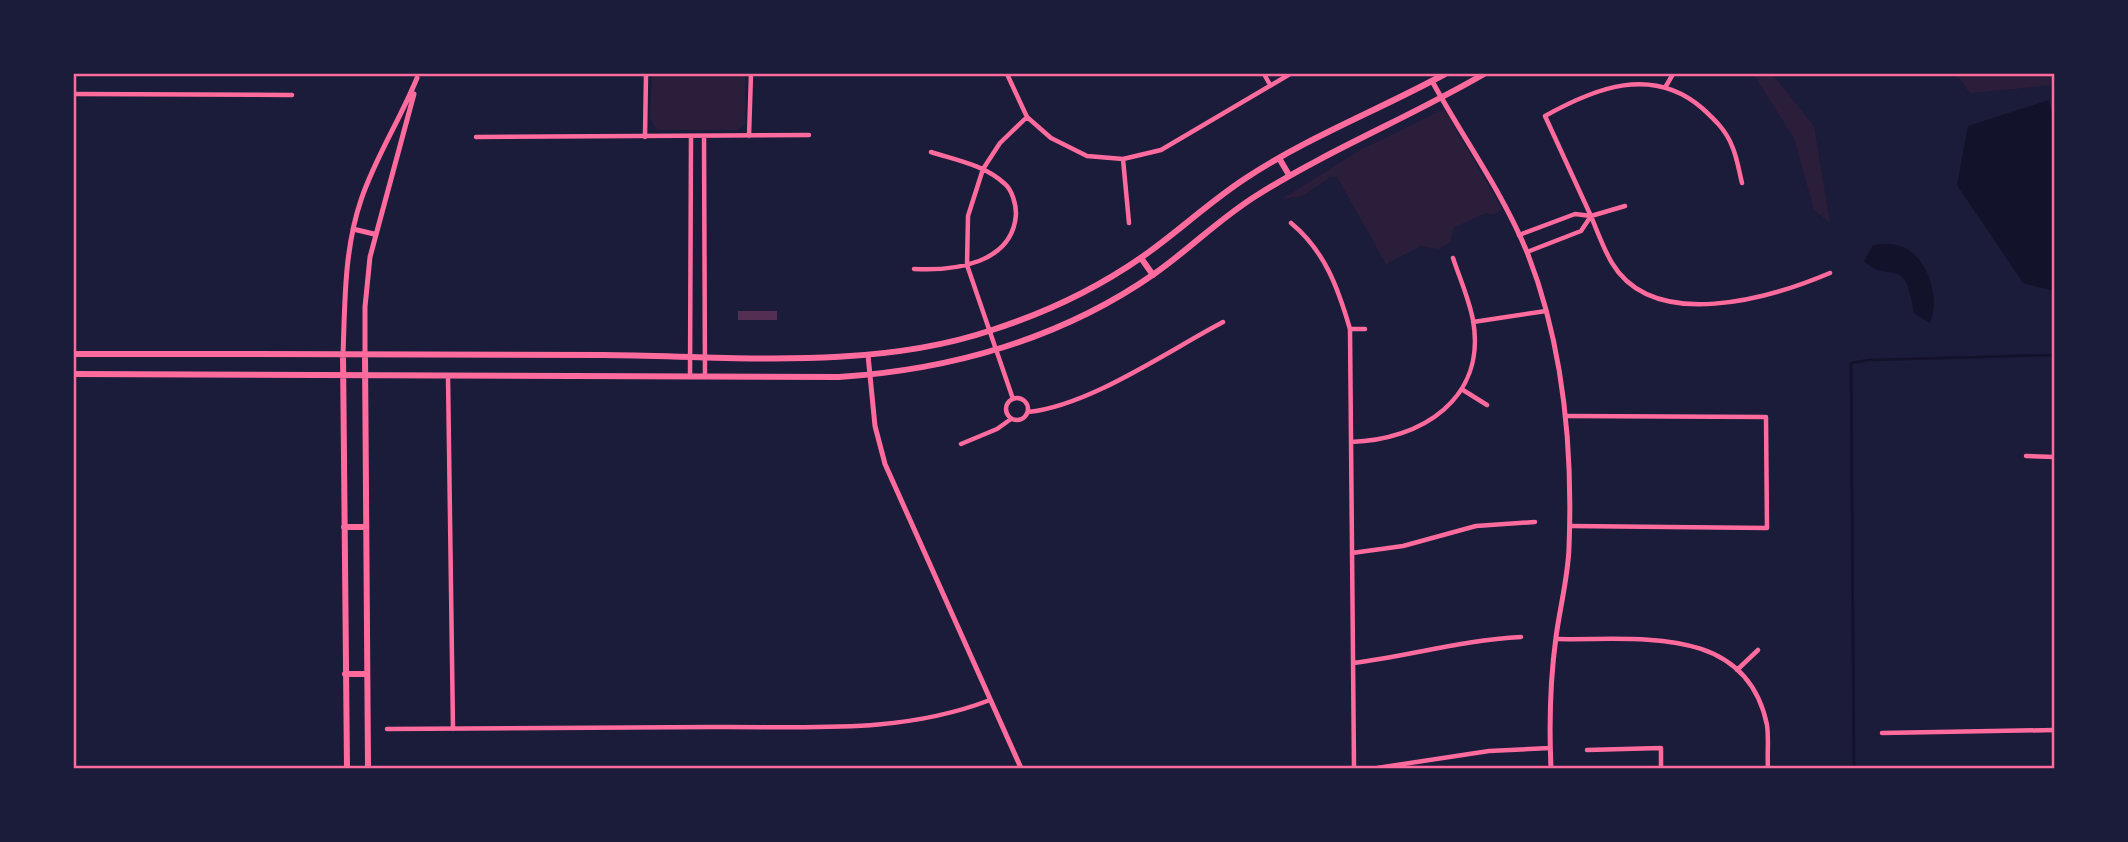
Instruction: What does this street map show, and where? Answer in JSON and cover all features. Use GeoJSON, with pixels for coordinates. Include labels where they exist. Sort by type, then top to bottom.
{"type":"FeatureCollection","features":[{"type":"Feature","properties":{"kind":"main road"},"geometry":{"type":"LineString","coordinates":[[74,354],[705,357],[868,355],[914,350],[990,331],[1065,302],[1141,258],[1244,179],[1279,158],[1445,74]]}},
{"type":"Feature","properties":{"kind":"main road"},"geometry":{"type":"LineString","coordinates":[[74,374],[705,378],[869,375],[918,369],[996,350],[1073,320],[1153,275],[1246,203],[1289,175],[1442,99],[1484,74]]}},
{"type":"Feature","properties":{"kind":"main road"},"geometry":{"type":"LineString","coordinates":[[1279,158],[1289,175]]}},
{"type":"Feature","properties":{"kind":"main road"},"geometry":{"type":"LineString","coordinates":[[1141,258],[1153,275]]}},
{"type":"Feature","properties":{"kind":"main road"},"geometry":{"type":"LineString","coordinates":[[343,355],[346,768]]}},
{"type":"Feature","properties":{"kind":"main road"},"geometry":{"type":"LineString","coordinates":[[365,355],[368,768]]}},
{"type":"Feature","properties":{"kind":"main road"},"geometry":{"type":"LineString","coordinates":[[344,527],[366,527]]}},
{"type":"Feature","properties":{"kind":"main road"},"geometry":{"type":"LineString","coordinates":[[345,674],[367,674]]}},
{"type":"Feature","properties":{"kind":"street"},"geometry":{"type":"LineString","coordinates":[[645,137],[646,74]]}},
{"type":"Feature","properties":{"kind":"street"},"geometry":{"type":"LineString","coordinates":[[749,136],[751,74]]}},
{"type":"Feature","properties":{"kind":"street"},"geometry":{"type":"LineString","coordinates":[[1007,74],[1027,117],[1051,138],[1087,156],[1123,159],[1161,150],[1269,83],[1290,74]]}},
{"type":"Feature","properties":{"kind":"street"},"geometry":{"type":"LineString","coordinates":[[1264,74],[1269,83]]}},
{"type":"Feature","properties":{"kind":"street"},"geometry":{"type":"LineString","coordinates":[[1427,74],[1499,194],[1527,252],[1553,332],[1567,416],[1571,479],[1569,552],[1548,706],[1552,768]]}},
{"type":"Feature","properties":{"kind":"street"},"geometry":{"type":"LineString","coordinates":[[1666,86],[1673,74]]}},
{"type":"Feature","properties":{"kind":"street"},"geometry":{"type":"LineString","coordinates":[[343,355],[347,266],[353,229],[368,182],[418,76]]}},
{"type":"Feature","properties":{"kind":"street"},"geometry":{"type":"LineString","coordinates":[[365,355],[366,283],[374,234],[418,76]]}},
{"type":"Feature","properties":{"kind":"street"},"geometry":{"type":"LineString","coordinates":[[1742,183],[1732,145],[1718,123],[1697,104],[1666,86],[1611,85],[1580,97],[1545,116],[1612,265],[1636,287],[1660,301],[1705,304],[1752,300],[1786,291],[1830,273]]}},
{"type":"Feature","properties":{"kind":"street"},"geometry":{"type":"LineString","coordinates":[[74,94],[292,95]]}},
{"type":"Feature","properties":{"kind":"street"},"geometry":{"type":"LineString","coordinates":[[1013,399],[967,265],[968,216],[983,169],[1000,143],[1027,117]]}},
{"type":"Feature","properties":{"kind":"street"},"geometry":{"type":"LineString","coordinates":[[476,137],[809,135]]}},
{"type":"Feature","properties":{"kind":"street"},"geometry":{"type":"LineString","coordinates":[[690,377],[691,136]]}},
{"type":"Feature","properties":{"kind":"street"},"geometry":{"type":"LineString","coordinates":[[704,136],[705,378]]}},
{"type":"Feature","properties":{"kind":"street"},"geometry":{"type":"LineString","coordinates":[[914,270],[944,270],[984,260],[1004,246],[1015,227],[1016,205],[1007,185],[983,169],[931,152]]}},
{"type":"Feature","properties":{"kind":"street"},"geometry":{"type":"LineString","coordinates":[[1123,159],[1129,223]]}},
{"type":"Feature","properties":{"kind":"street"},"geometry":{"type":"LineString","coordinates":[[1519,236],[1575,214],[1591,216],[1625,206]]}},
{"type":"Feature","properties":{"kind":"street"},"geometry":{"type":"LineString","coordinates":[[1527,252],[1581,231],[1591,216]]}},
{"type":"Feature","properties":{"kind":"street"},"geometry":{"type":"LineString","coordinates":[[1291,223],[1325,261],[1337,285],[1350,330],[1353,768]]}},
{"type":"Feature","properties":{"kind":"street"},"geometry":{"type":"LineString","coordinates":[[353,229],[374,234]]}},
{"type":"Feature","properties":{"kind":"street"},"geometry":{"type":"LineString","coordinates":[[690,250],[704,249]]}},
{"type":"Feature","properties":{"kind":"street"},"geometry":{"type":"LineString","coordinates":[[1351,442],[1373,442],[1408,434],[1442,412],[1463,390],[1474,354],[1473,322],[1453,258]]}},
{"type":"Feature","properties":{"kind":"street"},"geometry":{"type":"LineString","coordinates":[[1473,322],[1546,311]]}},
{"type":"Feature","properties":{"kind":"street"},"geometry":{"type":"LineString","coordinates":[[961,444],[997,429],[1011,419],[1021,420],[1028,412],[1049,410],[1103,387],[1223,321]]}},
{"type":"Feature","properties":{"kind":"street"},"geometry":{"type":"LineString","coordinates":[[1350,330],[1365,329]]}},
{"type":"Feature","properties":{"kind":"street"},"geometry":{"type":"LineString","coordinates":[[868,355],[875,426],[885,464],[1021,768]]}},
{"type":"Feature","properties":{"kind":"street"},"geometry":{"type":"LineString","coordinates":[[448,375],[453,729]]}},
{"type":"Feature","properties":{"kind":"street"},"geometry":{"type":"LineString","coordinates":[[1463,390],[1487,405]]}},
{"type":"Feature","properties":{"kind":"street"},"geometry":{"type":"LineString","coordinates":[[1013,399],[1025,401],[1028,412]]}},
{"type":"Feature","properties":{"kind":"street"},"geometry":{"type":"LineString","coordinates":[[1011,419],[1005,409],[1013,399]]}},
{"type":"Feature","properties":{"kind":"street"},"geometry":{"type":"LineString","coordinates":[[1567,416],[1766,417],[1767,528],[1570,526]]}},
{"type":"Feature","properties":{"kind":"street"},"geometry":{"type":"LineString","coordinates":[[2026,456],[2054,457]]}},
{"type":"Feature","properties":{"kind":"street"},"geometry":{"type":"LineString","coordinates":[[1352,553],[1402,546],[1476,526],[1535,523]]}},
{"type":"Feature","properties":{"kind":"street"},"geometry":{"type":"LineString","coordinates":[[1353,663],[1393,658],[1475,640],[1521,637]]}},
{"type":"Feature","properties":{"kind":"street"},"geometry":{"type":"LineString","coordinates":[[1556,639],[1695,645],[1722,657],[1746,678],[1767,726],[1768,768]]}},
{"type":"Feature","properties":{"kind":"street"},"geometry":{"type":"LineString","coordinates":[[1737,670],[1758,650]]}},
{"type":"Feature","properties":{"kind":"street"},"geometry":{"type":"LineString","coordinates":[[387,729],[839,729],[915,722],[956,713],[990,700]]}},
{"type":"Feature","properties":{"kind":"street"},"geometry":{"type":"LineString","coordinates":[[1882,733],[2054,730]]}},
{"type":"Feature","properties":{"kind":"street"},"geometry":{"type":"LineString","coordinates":[[1377,768],[1489,751],[1550,748]]}},
{"type":"Feature","properties":{"kind":"street"},"geometry":{"type":"LineString","coordinates":[[1587,750],[1661,748],[1661,768]]}},
{"type":"Feature","properties":{"kind":"shaded area"},"geometry":{"type":"Polygon","coordinates":[[[652,74],[745,74],[745,124],[737,130],[657,130],[650,118],[652,74]]]}},
{"type":"Feature","properties":{"kind":"shaded area"},"geometry":{"type":"Polygon","coordinates":[[[1753,74],[1772,74],[1814,126],[1830,223],[1814,210],[1794,138],[1753,74]]]}},
{"type":"Feature","properties":{"kind":"shaded area"},"geometry":{"type":"Polygon","coordinates":[[[1956,74],[2054,74],[2054,85],[1970,93],[1956,74]]]}},
{"type":"Feature","properties":{"kind":"shaded area"},"geometry":{"type":"Polygon","coordinates":[[[2049,100],[2054,127],[2054,291],[2023,283],[1957,185],[1968,126],[2049,100]]]}},
{"type":"Feature","properties":{"kind":"shaded area"},"geometry":{"type":"Polygon","coordinates":[[[1444,109],[1502,209],[1494,215],[1486,213],[1453,228],[1451,242],[1439,249],[1421,246],[1386,264],[1337,177],[1330,177],[1303,196],[1282,199],[1360,150],[1444,109]]]}},
{"type":"Feature","properties":{"kind":"shaded area"},"geometry":{"type":"Polygon","coordinates":[[[1893,244],[1907,249],[1923,265],[1929,276],[1934,301],[1930,323],[1914,313],[1906,282],[1901,276],[1873,268],[1864,261],[1873,245],[1893,244]]]}},
{"type":"Feature","properties":{"kind":"building"},"geometry":{"type":"Polygon","coordinates":[[[738,311],[777,311],[777,320],[738,320],[738,311]]]}},
{"type":"Feature","properties":{"kind":"waterway"},"geometry":{"type":"LineString","coordinates":[[1854,768],[1851,363],[1869,360],[2054,355]]}}]}
